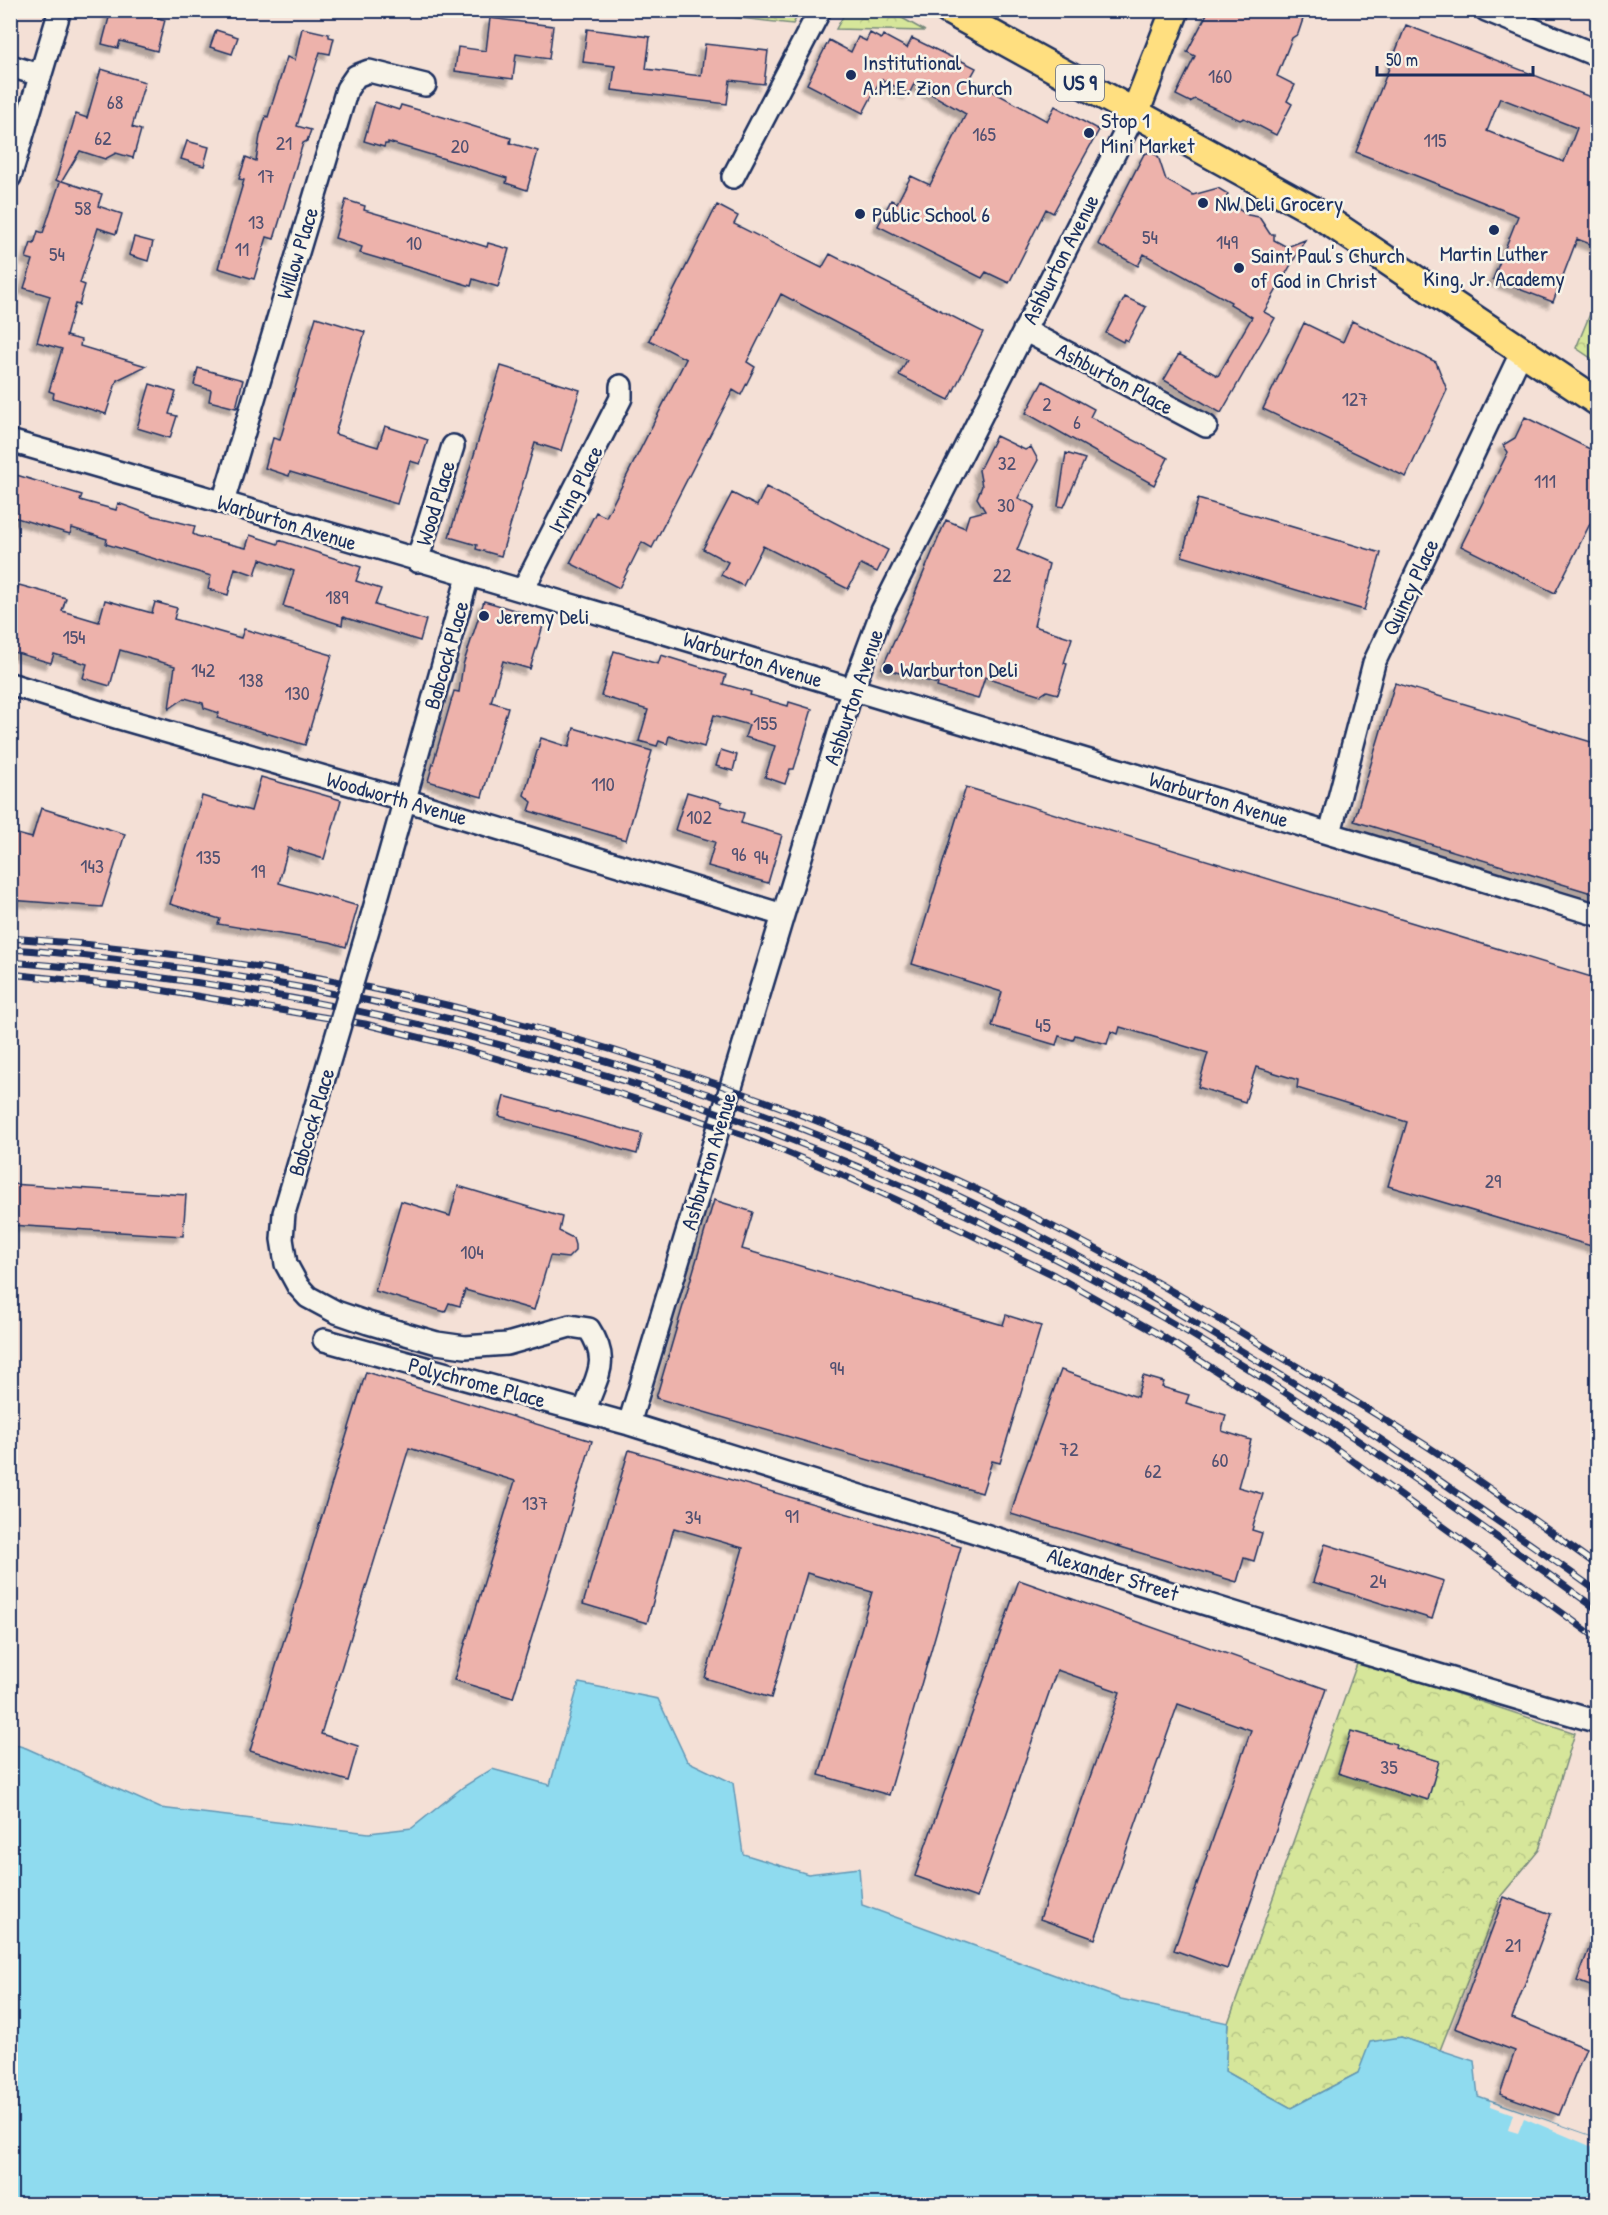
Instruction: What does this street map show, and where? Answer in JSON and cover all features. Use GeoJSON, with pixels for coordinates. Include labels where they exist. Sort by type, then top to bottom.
{"type":"FeatureCollection","features":[{"type":"Feature","properties":{"kind":"main road","name":"US 9"},"geometry":{"type":"LineString","coordinates":[[948,10],[1312,210],[1598,402]]}},
{"type":"Feature","properties":{"kind":"main road","name":"Ashburton Avenue"},"geometry":{"type":"LineString","coordinates":[[1135,113],[1175,10]]}},
{"type":"Feature","properties":{"kind":"street"},"geometry":{"type":"LineString","coordinates":[[10,177],[60,10]]}},
{"type":"Feature","properties":{"kind":"street"},"geometry":{"type":"LineString","coordinates":[[732,177],[820,10]]}},
{"type":"Feature","properties":{"kind":"street"},"geometry":{"type":"LineString","coordinates":[[1486,10],[1598,56]]}},
{"type":"Feature","properties":{"kind":"street"},"geometry":{"type":"LineString","coordinates":[[10,66],[40,75]]}},
{"type":"Feature","properties":{"kind":"street","name":"Willow Place"},"geometry":{"type":"LineString","coordinates":[[223,502],[347,89],[356,76],[369,71],[425,85]]}},
{"type":"Feature","properties":{"kind":"street","name":"Ashburton Avenue"},"geometry":{"type":"LineString","coordinates":[[629,1424],[853,688],[882,611],[1135,113]]}},
{"type":"Feature","properties":{"kind":"street","name":"Ashburton Place"},"geometry":{"type":"LineString","coordinates":[[1024,330],[1206,426]]}},
{"type":"Feature","properties":{"kind":"street","name":"Quincy Place"},"geometry":{"type":"LineString","coordinates":[[1330,833],[1374,663],[1522,351]]}},
{"type":"Feature","properties":{"kind":"street","name":"Irving Place"},"geometry":{"type":"LineString","coordinates":[[523,590],[621,398],[621,387]]}},
{"type":"Feature","properties":{"kind":"street","name":"Warburton Avenue"},"geometry":{"type":"LineString","coordinates":[[10,441],[853,688],[1598,915]]}},
{"type":"Feature","properties":{"kind":"street","name":"Wood Place"},"geometry":{"type":"LineString","coordinates":[[417,561],[453,446]]}},
{"type":"Feature","properties":{"kind":"street","name":"Babcock Place"},"geometry":{"type":"LineString","coordinates":[[468,576],[372,916],[284,1213],[282,1239],[286,1264],[298,1287],[308,1297],[336,1312],[438,1343],[465,1347],[507,1344],[570,1326],[589,1329],[599,1345],[602,1365],[585,1411]]}},
{"type":"Feature","properties":{"kind":"street","name":"Woodworth Avenue"},"geometry":{"type":"LineString","coordinates":[[10,684],[405,800],[783,915]]}},
{"type":"Feature","properties":{"kind":"street","name":"Polychrome Place"},"geometry":{"type":"LineString","coordinates":[[324,1340],[629,1424]]}},
{"type":"Feature","properties":{"kind":"street"},"geometry":{"type":"LineString","coordinates":[[432,1370],[438,1343]]}},
{"type":"Feature","properties":{"kind":"street","name":"Alexander Street"},"geometry":{"type":"LineString","coordinates":[[629,1424],[1347,1648],[1598,1722]]}},
{"type":"Feature","properties":{"kind":"green space"},"geometry":{"type":"Polygon","coordinates":[[[800,10],[793,24],[677,11],[800,10]]]}},
{"type":"Feature","properties":{"kind":"green space"},"geometry":{"type":"Polygon","coordinates":[[[888,10],[925,31],[836,29],[846,11],[888,10]]]}},
{"type":"Feature","properties":{"kind":"green space"},"geometry":{"type":"Polygon","coordinates":[[[1597,297],[1597,362],[1576,348],[1597,297]]]}},
{"type":"Feature","properties":{"kind":"green space"},"geometry":{"type":"Polygon","coordinates":[[[1358,1661],[1575,1733],[1539,1850],[1501,1896],[1440,2050],[1401,2037],[1358,2073],[1291,2108],[1225,2071],[1228,2023],[1358,1661]]]}},
{"type":"Feature","properties":{"kind":"water"},"geometry":{"type":"Polygon","coordinates":[[[579,1683],[658,1699],[687,1761],[733,1783],[743,1854],[808,1874],[859,1868],[862,1905],[1121,1999],[1228,2023],[1225,2071],[1291,2108],[1358,2073],[1370,2042],[1401,2037],[1474,2061],[1478,2096],[1597,2138],[1597,2204],[11,2204],[10,1743],[160,1808],[369,1833],[412,1828],[463,1787],[492,1769],[550,1785],[579,1683]]]}},
{"type":"Feature","properties":{"kind":"pier"},"geometry":{"type":"Polygon","coordinates":[[[1490,2101],[1597,2138],[1597,2149],[1524,2118],[1518,2133],[1508,2130],[1513,2114],[1491,2106],[1490,2101]]]}},
{"type":"Feature","properties":{"kind":"building"},"geometry":{"type":"Polygon","coordinates":[[[111,10],[130,10],[165,20],[157,51],[120,41],[118,48],[102,44],[111,10]]]}},
{"type":"Feature","properties":{"kind":"building"},"geometry":{"type":"Polygon","coordinates":[[[1209,10],[1293,10],[1304,16],[1298,34],[1292,38],[1277,76],[1295,85],[1287,101],[1292,104],[1276,135],[1244,118],[1240,120],[1195,99],[1190,102],[1176,95],[1195,56],[1187,52],[1209,10]]]}},
{"type":"Feature","properties":{"kind":"building"},"geometry":{"type":"Polygon","coordinates":[[[490,18],[553,26],[549,59],[516,54],[513,79],[455,71],[458,47],[486,51],[490,18]]]}},
{"type":"Feature","properties":{"kind":"building"},"geometry":{"type":"Polygon","coordinates":[[[1406,25],[1598,100],[1598,247],[1577,239],[1553,302],[1493,279],[1518,216],[1356,152],[1406,25]],[[1500,98],[1487,131],[1564,162],[1577,128],[1500,98]]]}},
{"type":"Feature","properties":{"kind":"building"},"geometry":{"type":"Polygon","coordinates":[[[302,28],[329,34],[329,37],[334,38],[330,54],[320,52],[297,126],[311,130],[307,141],[303,143],[274,239],[267,237],[254,279],[218,268],[244,180],[239,179],[246,157],[256,161],[266,116],[268,117],[287,57],[295,60],[302,28]]]}},
{"type":"Feature","properties":{"kind":"building"},"geometry":{"type":"Polygon","coordinates":[[[587,29],[650,37],[646,69],[701,76],[705,44],[768,51],[764,84],[730,80],[727,104],[612,90],[615,66],[583,62],[587,29]]]}},
{"type":"Feature","properties":{"kind":"building"},"geometry":{"type":"Polygon","coordinates":[[[216,30],[238,37],[232,54],[210,47],[216,30]]]}},
{"type":"Feature","properties":{"kind":"building"},"geometry":{"type":"Polygon","coordinates":[[[870,33],[881,39],[883,35],[907,48],[912,38],[958,59],[976,68],[970,79],[1047,121],[1055,106],[1099,130],[1053,213],[1046,209],[1009,283],[986,272],[982,278],[878,226],[891,200],[897,203],[911,176],[930,185],[966,114],[914,84],[909,94],[881,79],[863,113],[807,84],[829,40],[851,52],[858,37],[866,41],[870,33]]]}},
{"type":"Feature","properties":{"kind":"building"},"geometry":{"type":"Polygon","coordinates":[[[101,69],[145,82],[132,127],[141,130],[133,158],[116,153],[105,159],[80,151],[62,181],[102,194],[98,206],[122,214],[116,234],[98,228],[80,283],[85,285],[79,305],[75,304],[66,336],[81,340],[80,346],[146,366],[117,380],[106,414],[53,398],[54,393],[49,391],[62,349],[37,342],[50,296],[24,288],[33,260],[26,258],[38,231],[43,233],[60,182],[56,180],[76,114],[87,118],[101,69]]]}},
{"type":"Feature","properties":{"kind":"building"},"geometry":{"type":"Polygon","coordinates":[[[375,102],[399,110],[401,105],[443,117],[511,138],[510,143],[538,151],[527,190],[506,183],[507,178],[475,168],[388,142],[384,147],[364,141],[375,102]]]}},
{"type":"Feature","properties":{"kind":"building"},"geometry":{"type":"Polygon","coordinates":[[[187,141],[209,147],[204,166],[181,159],[187,141]]]}},
{"type":"Feature","properties":{"kind":"building"},"geometry":{"type":"Polygon","coordinates":[[[1151,152],[1158,156],[1166,180],[1193,195],[1218,188],[1228,194],[1224,202],[1237,205],[1238,209],[1248,215],[1259,217],[1270,234],[1274,234],[1274,240],[1287,247],[1305,240],[1264,312],[1275,318],[1221,413],[1164,380],[1179,354],[1218,376],[1252,317],[1230,304],[1231,302],[1144,254],[1138,266],[1098,244],[1144,154],[1151,152]]]}},
{"type":"Feature","properties":{"kind":"building"},"geometry":{"type":"Polygon","coordinates":[[[346,200],[365,206],[364,210],[487,247],[488,243],[509,249],[498,287],[473,279],[471,286],[360,253],[362,247],[335,238],[346,200]]]}},
{"type":"Feature","properties":{"kind":"building"},"geometry":{"type":"Polygon","coordinates":[[[717,205],[738,216],[734,224],[822,268],[830,254],[983,332],[949,400],[899,375],[907,360],[781,294],[747,362],[755,367],[741,395],[733,390],[652,548],[642,542],[619,588],[570,563],[596,512],[606,517],[686,359],[649,340],[717,205]]]}},
{"type":"Feature","properties":{"kind":"building"},"geometry":{"type":"Polygon","coordinates":[[[134,237],[153,242],[148,261],[129,255],[134,237]]]}},
{"type":"Feature","properties":{"kind":"building"},"geometry":{"type":"Polygon","coordinates":[[[1125,297],[1146,307],[1128,341],[1124,339],[1123,342],[1106,333],[1125,297]]]}},
{"type":"Feature","properties":{"kind":"building"},"geometry":{"type":"Polygon","coordinates":[[[316,317],[365,332],[335,434],[378,447],[385,426],[428,440],[420,464],[410,461],[397,504],[290,472],[289,476],[265,468],[273,438],[280,440],[316,317]]]}},
{"type":"Feature","properties":{"kind":"building"},"geometry":{"type":"Polygon","coordinates":[[[1352,321],[1436,362],[1447,390],[1406,477],[1263,409],[1304,323],[1343,342],[1352,321]]]}},
{"type":"Feature","properties":{"kind":"building"},"geometry":{"type":"Polygon","coordinates":[[[501,366],[580,390],[561,451],[535,443],[501,556],[476,549],[477,545],[449,537],[501,366]]]}},
{"type":"Feature","properties":{"kind":"building"},"geometry":{"type":"Polygon","coordinates":[[[198,368],[243,380],[236,408],[209,401],[211,390],[194,385],[198,368]]]}},
{"type":"Feature","properties":{"kind":"building"},"geometry":{"type":"Polygon","coordinates":[[[1043,381],[1094,409],[1090,417],[1168,458],[1154,485],[1026,413],[1043,381]]]}},
{"type":"Feature","properties":{"kind":"building"},"geometry":{"type":"Polygon","coordinates":[[[150,384],[176,392],[169,414],[177,416],[170,438],[137,428],[150,384]]]}},
{"type":"Feature","properties":{"kind":"building"},"geometry":{"type":"Polygon","coordinates":[[[1525,417],[1598,453],[1598,508],[1555,593],[1461,546],[1508,452],[1503,445],[1515,438],[1525,417]]]}},
{"type":"Feature","properties":{"kind":"building"},"geometry":{"type":"Polygon","coordinates":[[[996,436],[1025,450],[1031,447],[1038,460],[1018,498],[1035,506],[1017,550],[1049,564],[1034,626],[1072,638],[1058,694],[1047,691],[1041,695],[985,677],[978,699],[937,687],[938,684],[882,668],[946,520],[965,528],[969,515],[985,511],[977,498],[982,486],[979,470],[996,436]]]}},
{"type":"Feature","properties":{"kind":"building"},"geometry":{"type":"Polygon","coordinates":[[[1066,453],[1085,459],[1064,507],[1058,506],[1066,453]]]}},
{"type":"Feature","properties":{"kind":"building"},"geometry":{"type":"Polygon","coordinates":[[[10,473],[82,495],[80,500],[116,510],[118,503],[154,516],[195,526],[193,534],[197,536],[246,548],[250,535],[278,544],[279,540],[361,567],[356,581],[381,589],[375,605],[426,620],[420,641],[343,617],[342,625],[283,606],[294,571],[260,559],[255,575],[235,568],[228,595],[208,589],[211,576],[106,544],[107,539],[72,528],[70,534],[10,516],[10,473]]]}},
{"type":"Feature","properties":{"kind":"building"},"geometry":{"type":"Polygon","coordinates":[[[766,487],[888,550],[877,572],[861,564],[848,589],[763,546],[743,586],[721,575],[728,562],[703,549],[732,493],[757,506],[766,487]]]}},
{"type":"Feature","properties":{"kind":"building"},"geometry":{"type":"Polygon","coordinates":[[[1198,499],[1381,553],[1364,610],[1182,556],[1198,499]]]}},
{"type":"Feature","properties":{"kind":"building"},"geometry":{"type":"Polygon","coordinates":[[[19,585],[66,598],[62,611],[99,622],[105,600],[152,613],[155,602],[177,608],[174,619],[241,638],[244,629],[332,655],[305,745],[217,718],[219,713],[204,708],[203,703],[185,698],[169,709],[175,666],[120,650],[110,686],[83,678],[87,664],[54,654],[51,663],[10,651],[10,613],[19,585]]]}},
{"type":"Feature","properties":{"kind":"building"},"geometry":{"type":"Polygon","coordinates":[[[484,601],[545,619],[530,669],[503,661],[491,702],[508,707],[482,797],[428,781],[454,691],[459,692],[463,665],[484,601]]]}},
{"type":"Feature","properties":{"kind":"building"},"geometry":{"type":"Polygon","coordinates":[[[614,651],[658,664],[661,655],[726,675],[723,684],[751,692],[750,695],[788,706],[789,702],[812,709],[794,769],[790,769],[785,784],[765,777],[775,746],[745,737],[749,725],[714,715],[704,747],[669,736],[667,744],[659,741],[657,746],[639,741],[648,710],[601,696],[614,651]]]}},
{"type":"Feature","properties":{"kind":"building"},"geometry":{"type":"Polygon","coordinates":[[[1395,683],[1598,744],[1598,895],[1354,821],[1395,683]]]}},
{"type":"Feature","properties":{"kind":"building"},"geometry":{"type":"Polygon","coordinates":[[[574,728],[652,751],[626,840],[529,811],[532,802],[524,795],[541,738],[569,747],[574,728]]]}},
{"type":"Feature","properties":{"kind":"building"},"geometry":{"type":"Polygon","coordinates":[[[721,750],[737,755],[733,771],[716,766],[721,750]]]}},
{"type":"Feature","properties":{"kind":"building"},"geometry":{"type":"Polygon","coordinates":[[[261,777],[341,800],[324,859],[288,848],[279,883],[358,906],[346,947],[330,942],[218,924],[220,919],[170,904],[202,796],[251,811],[261,777]]]}},
{"type":"Feature","properties":{"kind":"building"},"geometry":{"type":"Polygon","coordinates":[[[966,787],[1598,979],[1598,1248],[1388,1186],[1407,1122],[1297,1088],[1298,1080],[1256,1067],[1245,1102],[1198,1087],[1208,1053],[1120,1027],[1118,1034],[1111,1031],[1107,1044],[1075,1035],[1073,1040],[1059,1036],[1056,1045],[992,1026],[1002,992],[912,964],[966,787]]]}},
{"type":"Feature","properties":{"kind":"building"},"geometry":{"type":"Polygon","coordinates":[[[687,792],[722,802],[721,806],[744,813],[741,823],[782,835],[768,883],[708,866],[715,842],[675,830],[687,792]]]}},
{"type":"Feature","properties":{"kind":"building"},"geometry":{"type":"Polygon","coordinates":[[[41,808],[125,834],[102,907],[10,900],[10,832],[32,838],[41,808]]]}},
{"type":"Feature","properties":{"kind":"building"},"geometry":{"type":"Polygon","coordinates":[[[504,1096],[642,1134],[637,1154],[499,1116],[504,1096]]]}},
{"type":"Feature","properties":{"kind":"building"},"geometry":{"type":"Polygon","coordinates":[[[10,1184],[186,1195],[183,1236],[10,1225],[10,1184]]]}},
{"type":"Feature","properties":{"kind":"building"},"geometry":{"type":"Polygon","coordinates":[[[458,1186],[562,1217],[559,1231],[573,1238],[575,1251],[568,1258],[550,1256],[534,1310],[465,1290],[460,1306],[449,1303],[445,1312],[375,1291],[401,1201],[450,1216],[458,1186]]]}},
{"type":"Feature","properties":{"kind":"building"},"geometry":{"type":"Polygon","coordinates":[[[714,1200],[753,1212],[742,1249],[1003,1325],[1006,1315],[1041,1326],[1000,1463],[992,1461],[982,1493],[656,1398],[714,1200]]]}},
{"type":"Feature","properties":{"kind":"building"},"geometry":{"type":"Polygon","coordinates":[[[1061,1370],[1137,1397],[1143,1376],[1164,1382],[1162,1387],[1189,1395],[1186,1403],[1226,1415],[1222,1431],[1251,1440],[1238,1487],[1263,1494],[1252,1530],[1262,1533],[1254,1561],[1244,1558],[1237,1582],[1011,1514],[1061,1370]]]}},
{"type":"Feature","properties":{"kind":"building"},"geometry":{"type":"Polygon","coordinates":[[[366,1372],[592,1441],[513,1698],[454,1680],[515,1481],[409,1448],[321,1734],[358,1746],[348,1781],[250,1751],[366,1372]]]}},
{"type":"Feature","properties":{"kind":"building"},"geometry":{"type":"Polygon","coordinates":[[[629,1450],[961,1547],[889,1795],[819,1775],[872,1592],[807,1573],[771,1698],[705,1678],[743,1548],[674,1528],[647,1623],[583,1604],[629,1450]]]}},
{"type":"Feature","properties":{"kind":"building"},"geometry":{"type":"Polygon","coordinates":[[[1325,1544],[1444,1581],[1432,1619],[1313,1582],[1325,1544]]]}},
{"type":"Feature","properties":{"kind":"building"},"geometry":{"type":"Polygon","coordinates":[[[1019,1580],[1326,1689],[1227,1969],[1174,1950],[1251,1730],[1178,1704],[1095,1939],[1040,1919],[1120,1692],[1057,1670],[977,1898],[915,1876],[1019,1580]]]}},
{"type":"Feature","properties":{"kind":"building"},"geometry":{"type":"Polygon","coordinates":[[[1351,1731],[1396,1744],[1395,1747],[1402,1750],[1439,1761],[1428,1800],[1338,1773],[1351,1731]]]}},
{"type":"Feature","properties":{"kind":"building"},"geometry":{"type":"Polygon","coordinates":[[[1504,1897],[1551,1914],[1512,2018],[1586,2048],[1559,2115],[1500,2094],[1515,2051],[1455,2028],[1504,1897]]]}},
{"type":"Feature","properties":{"kind":"building"},"geometry":{"type":"Polygon","coordinates":[[[1596,1930],[1598,1931],[1598,1989],[1577,1981],[1596,1930]]]}},
{"type":"Feature","properties":{"kind":"railway"},"geometry":{"type":"LineString","coordinates":[[10,938],[148,951],[285,972],[422,999],[558,1034],[692,1075],[823,1123],[951,1178],[1075,1238],[1153,1280],[1427,1446],[1598,1566]]}},
{"type":"Feature","properties":{"kind":"railway"},"geometry":{"type":"LineString","coordinates":[[10,949],[82,955],[201,971],[314,990],[426,1013],[537,1041],[648,1074],[756,1111],[863,1154],[968,1200],[1070,1252],[1188,1319],[1362,1427],[1598,1592]]}},
{"type":"Feature","properties":{"kind":"railway"},"geometry":{"type":"LineString","coordinates":[[10,962],[161,978],[312,1002],[460,1035],[606,1075],[750,1124],[891,1181],[1028,1245],[1162,1317],[1219,1351],[1384,1458],[1598,1610]]}},
{"type":"Feature","properties":{"kind":"railway"},"geometry":{"type":"LineString","coordinates":[[10,974],[154,989],[365,1024],[446,1044],[620,1094],[747,1136],[849,1178],[1054,1275],[1157,1333],[1327,1442],[1598,1639]]}},
{"type":"Feature","properties":{"kind":"place","name":"Institutional A.M.E. Zion Church"},"geometry":{"type":"Point","coordinates":[851,75]}},
{"type":"Feature","properties":{"kind":"place","name":"Stop 1 Mini Market"},"geometry":{"type":"Point","coordinates":[1089,133]}},
{"type":"Feature","properties":{"kind":"place","name":"NW Deli Grocery"},"geometry":{"type":"Point","coordinates":[1203,203]}},
{"type":"Feature","properties":{"kind":"place","name":"Public School 6"},"geometry":{"type":"Point","coordinates":[860,214]}},
{"type":"Feature","properties":{"kind":"place","name":"Martin Luther King, Jr. Academy"},"geometry":{"type":"Point","coordinates":[1494,230]}},
{"type":"Feature","properties":{"kind":"place","name":"Saint Paul's Church of God in Christ"},"geometry":{"type":"Point","coordinates":[1239,268]}},
{"type":"Feature","properties":{"kind":"place","name":"Jeremy Deli"},"geometry":{"type":"Point","coordinates":[484,616]}},
{"type":"Feature","properties":{"kind":"place","name":"Warburton Deli"},"geometry":{"type":"Point","coordinates":[888,669]}}]}
